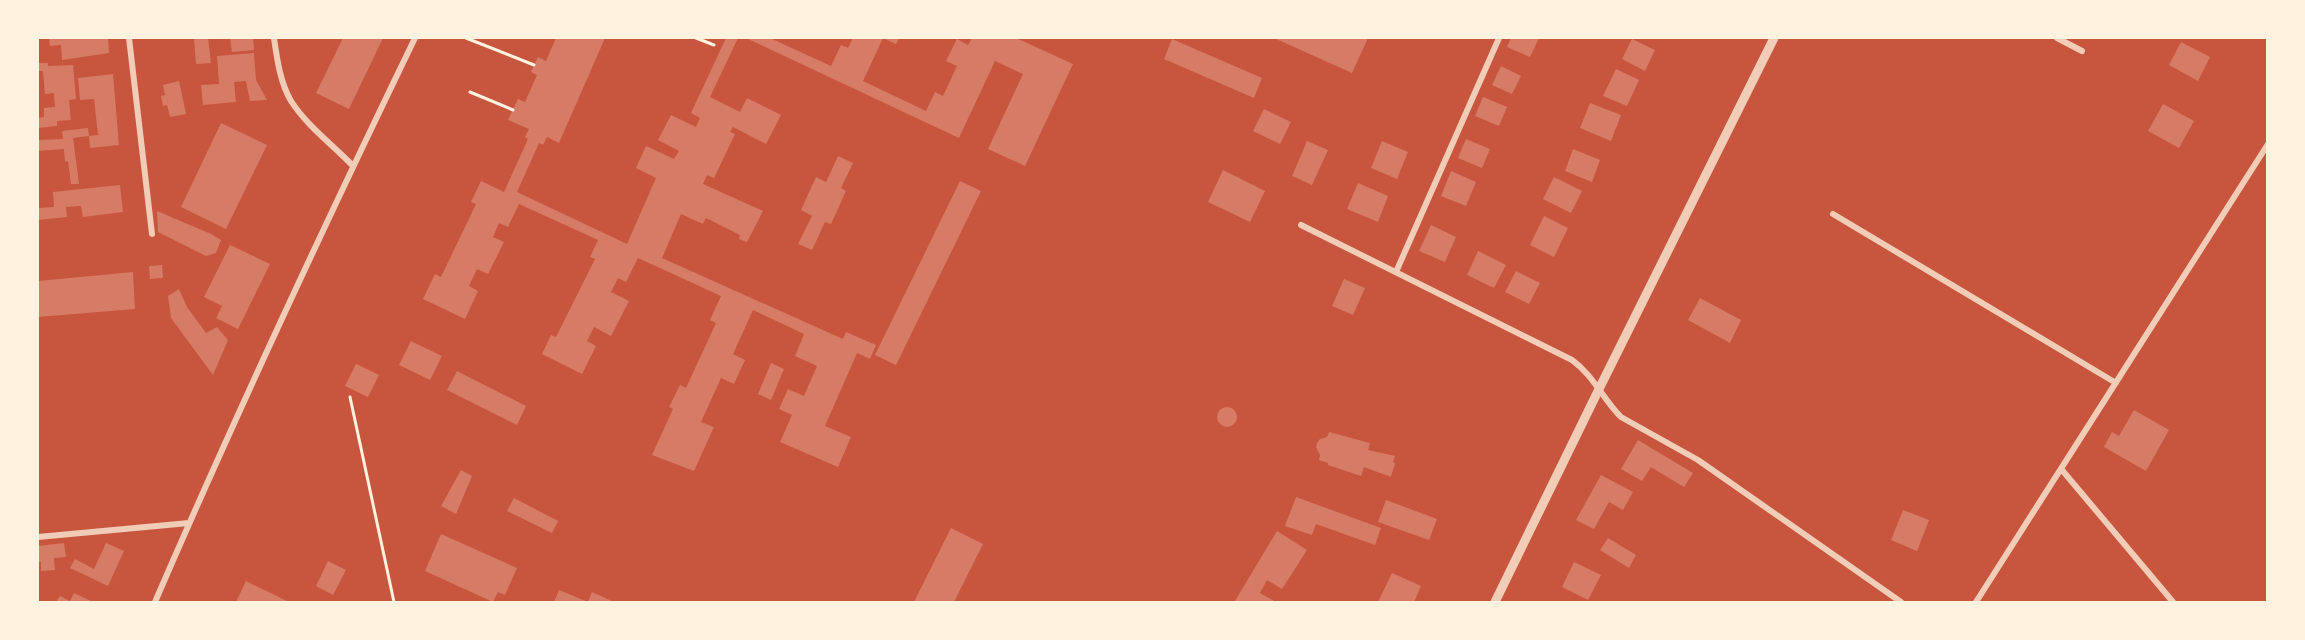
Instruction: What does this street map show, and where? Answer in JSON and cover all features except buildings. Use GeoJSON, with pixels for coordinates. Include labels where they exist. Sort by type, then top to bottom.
{"type":"FeatureCollection","features":[{"type":"Feature","properties":{"kind":"street"},"geometry":{"type":"LineString","coordinates":[[129,38],[152,234]]}},
{"type":"Feature","properties":{"kind":"street"},"geometry":{"type":"LineString","coordinates":[[274,38],[277,64],[291,101],[353,166]]}},
{"type":"Feature","properties":{"kind":"street"},"geometry":{"type":"LineString","coordinates":[[155,603],[189,523],[353,166],[416,38]]}},
{"type":"Feature","properties":{"kind":"street"},"geometry":{"type":"LineString","coordinates":[[1396,272],[1499,38]]}},
{"type":"Feature","properties":{"kind":"street"},"geometry":{"type":"LineString","coordinates":[[1495,603],[1774,38]]}},
{"type":"Feature","properties":{"kind":"street"},"geometry":{"type":"LineString","coordinates":[[2057,38],[2082,51]]}},
{"type":"Feature","properties":{"kind":"street"},"geometry":{"type":"LineString","coordinates":[[1976,603],[2268,144]]}},
{"type":"Feature","properties":{"kind":"street"},"geometry":{"type":"LineString","coordinates":[[1833,214],[2116,383]]}},
{"type":"Feature","properties":{"kind":"street"},"geometry":{"type":"LineString","coordinates":[[1301,225],[1572,360],[1581,366],[1622,417],[1698,460],[1901,603]]}},
{"type":"Feature","properties":{"kind":"street"},"geometry":{"type":"LineString","coordinates":[[2062,470],[2173,603]]}},
{"type":"Feature","properties":{"kind":"street"},"geometry":{"type":"LineString","coordinates":[[38,537],[189,523]]}},
{"type":"Feature","properties":{"kind":"path"},"geometry":{"type":"LineString","coordinates":[[466,38],[534,65]]}},
{"type":"Feature","properties":{"kind":"path"},"geometry":{"type":"LineString","coordinates":[[696,38],[714,45]]}},
{"type":"Feature","properties":{"kind":"path"},"geometry":{"type":"LineString","coordinates":[[470,92],[513,110]]}},
{"type":"Feature","properties":{"kind":"path"},"geometry":{"type":"LineString","coordinates":[[350,397],[394,603]]}}]}
